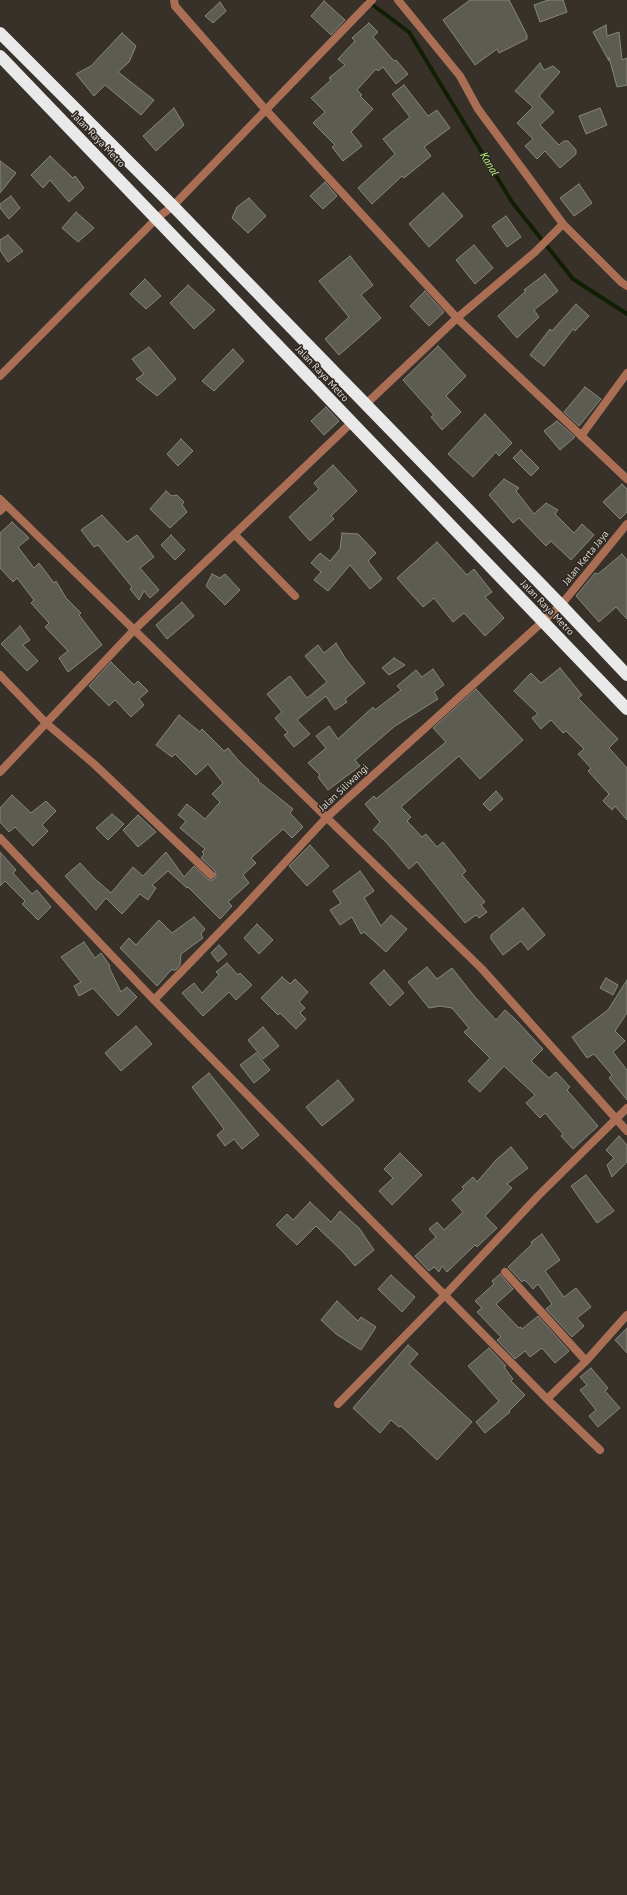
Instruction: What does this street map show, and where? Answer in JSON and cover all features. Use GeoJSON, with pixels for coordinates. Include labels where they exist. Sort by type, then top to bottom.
{"type":"FeatureCollection","features":[{"type":"Feature","properties":{"kind":"highway"},"geometry":{"type":"LineString","coordinates":[[0,33],[173,206],[561,605],[627,675]]}},
{"type":"Feature","properties":{"kind":"highway","name":"Jalan Raya Metro"},"geometry":{"type":"LineString","coordinates":[[0,56],[627,709]]}},
{"type":"Feature","properties":{"kind":"street"},"geometry":{"type":"LineString","coordinates":[[174,0],[175,6],[266,109],[458,318],[627,479]]}},
{"type":"Feature","properties":{"kind":"street"},"geometry":{"type":"LineString","coordinates":[[0,376],[157,218],[173,206],[372,0]]}},
{"type":"Feature","properties":{"kind":"street"},"geometry":{"type":"LineString","coordinates":[[398,0],[460,76],[478,109],[563,224],[620,282],[627,286]]}},
{"type":"Feature","properties":{"kind":"street"},"geometry":{"type":"LineString","coordinates":[[366,404],[458,318],[535,252],[563,224]]}},
{"type":"Feature","properties":{"kind":"street"},"geometry":{"type":"LineString","coordinates":[[581,436],[626,373]]}},
{"type":"Feature","properties":{"kind":"street"},"geometry":{"type":"LineString","coordinates":[[0,772],[134,630],[351,423]]}},
{"type":"Feature","properties":{"kind":"street"},"geometry":{"type":"LineString","coordinates":[[2,505],[134,630],[482,969],[627,1131]]}},
{"type":"Feature","properties":{"kind":"street","name":"Jalan Kerta Jaya"},"geometry":{"type":"LineString","coordinates":[[561,605],[627,524]]}},
{"type":"Feature","properties":{"kind":"street"},"geometry":{"type":"LineString","coordinates":[[235,535],[295,596]]}},
{"type":"Feature","properties":{"kind":"street","name":"Jalan Siliwangi"},"geometry":{"type":"LineString","coordinates":[[154,1000],[241,910],[327,817],[561,605]]}},
{"type":"Feature","properties":{"kind":"street"},"geometry":{"type":"LineString","coordinates":[[0,675],[46,723],[94,764],[211,875]]}},
{"type":"Feature","properties":{"kind":"street"},"geometry":{"type":"LineString","coordinates":[[0,838],[154,1000],[547,1400],[600,1450]]}},
{"type":"Feature","properties":{"kind":"street"},"geometry":{"type":"LineString","coordinates":[[338,1404],[445,1295],[538,1196],[627,1108]]}},
{"type":"Feature","properties":{"kind":"street"},"geometry":{"type":"LineString","coordinates":[[505,1272],[586,1360]]}},
{"type":"Feature","properties":{"kind":"street"},"geometry":{"type":"LineString","coordinates":[[547,1400],[627,1315]]}},
{"type":"Feature","properties":{"kind":"building"},"geometry":{"type":"Polygon","coordinates":[[[470,0],[509,0],[527,35],[527,39],[499,53],[497,49],[475,65],[443,20],[470,0]]]}},
{"type":"Feature","properties":{"kind":"building"},"geometry":{"type":"Polygon","coordinates":[[[548,0],[563,0],[567,12],[540,22],[534,5],[548,0]]]}},
{"type":"Feature","properties":{"kind":"building"},"geometry":{"type":"Polygon","coordinates":[[[324,1],[345,20],[331,35],[311,16],[324,1]]]}},
{"type":"Feature","properties":{"kind":"building"},"geometry":{"type":"Polygon","coordinates":[[[220,2],[226,11],[213,23],[205,16],[220,2]]]}},
{"type":"Feature","properties":{"kind":"building"},"geometry":{"type":"Polygon","coordinates":[[[369,23],[378,32],[373,37],[394,61],[396,60],[408,74],[396,84],[383,67],[378,71],[376,69],[357,90],[362,95],[360,96],[373,109],[351,132],[362,146],[343,161],[332,147],[335,145],[313,123],[325,112],[311,98],[331,80],[329,78],[345,65],[338,59],[355,41],[352,38],[369,23]]]}},
{"type":"Feature","properties":{"kind":"building"},"geometry":{"type":"Polygon","coordinates":[[[606,25],[607,36],[619,32],[622,60],[627,58],[627,85],[617,87],[609,57],[609,61],[593,32],[606,25]]]}},
{"type":"Feature","properties":{"kind":"building"},"geometry":{"type":"Polygon","coordinates":[[[122,33],[136,46],[129,62],[118,72],[154,100],[141,115],[105,85],[94,96],[76,74],[91,66],[122,33]]]}},
{"type":"Feature","properties":{"kind":"building"},"geometry":{"type":"Polygon","coordinates":[[[540,63],[544,70],[553,66],[560,72],[539,96],[554,112],[540,125],[559,145],[564,141],[568,141],[576,150],[576,154],[560,168],[545,151],[537,159],[525,146],[533,139],[517,123],[533,107],[515,91],[540,63]]]}},
{"type":"Feature","properties":{"kind":"building"},"geometry":{"type":"Polygon","coordinates":[[[404,85],[428,116],[437,110],[450,128],[424,147],[431,156],[404,178],[402,176],[372,204],[358,188],[395,154],[383,139],[410,117],[392,94],[404,85]]]}},
{"type":"Feature","properties":{"kind":"building"},"geometry":{"type":"Polygon","coordinates":[[[174,108],[184,125],[156,151],[143,136],[174,108]]]}},
{"type":"Feature","properties":{"kind":"building"},"geometry":{"type":"Polygon","coordinates":[[[600,108],[607,125],[586,134],[579,116],[600,108]]]}},
{"type":"Feature","properties":{"kind":"building"},"geometry":{"type":"Polygon","coordinates":[[[50,156],[73,178],[75,176],[84,188],[69,202],[50,180],[43,188],[31,175],[50,156]]]}},
{"type":"Feature","properties":{"kind":"building"},"geometry":{"type":"Polygon","coordinates":[[[0,161],[16,173],[0,193],[0,161]]]}},
{"type":"Feature","properties":{"kind":"building"},"geometry":{"type":"Polygon","coordinates":[[[325,182],[337,196],[323,209],[310,196],[325,182]]]}},
{"type":"Feature","properties":{"kind":"building"},"geometry":{"type":"Polygon","coordinates":[[[579,184],[592,203],[574,216],[560,198],[579,184]]]}},
{"type":"Feature","properties":{"kind":"building"},"geometry":{"type":"Polygon","coordinates":[[[443,193],[463,216],[429,247],[409,224],[443,193]]]}},
{"type":"Feature","properties":{"kind":"building"},"geometry":{"type":"Polygon","coordinates":[[[11,196],[20,208],[9,219],[0,208],[0,204],[11,196]]]}},
{"type":"Feature","properties":{"kind":"building"},"geometry":{"type":"Polygon","coordinates":[[[249,198],[266,216],[248,233],[232,218],[237,207],[249,198]]]}},
{"type":"Feature","properties":{"kind":"building"},"geometry":{"type":"Polygon","coordinates":[[[76,212],[94,228],[78,242],[62,228],[76,212]]]}},
{"type":"Feature","properties":{"kind":"building"},"geometry":{"type":"Polygon","coordinates":[[[506,216],[521,237],[507,247],[492,226],[506,216]]]}},
{"type":"Feature","properties":{"kind":"building"},"geometry":{"type":"Polygon","coordinates":[[[8,235],[23,251],[8,262],[0,250],[0,240],[8,235]]]}},
{"type":"Feature","properties":{"kind":"building"},"geometry":{"type":"Polygon","coordinates":[[[474,245],[493,268],[475,284],[456,260],[474,245]]]}},
{"type":"Feature","properties":{"kind":"building"},"geometry":{"type":"Polygon","coordinates":[[[350,256],[373,285],[361,295],[381,318],[339,355],[325,339],[349,317],[319,281],[350,256]]]}},
{"type":"Feature","properties":{"kind":"building"},"geometry":{"type":"Polygon","coordinates":[[[545,274],[558,291],[534,310],[539,317],[517,338],[498,316],[526,291],[524,290],[545,274]]]}},
{"type":"Feature","properties":{"kind":"building"},"geometry":{"type":"Polygon","coordinates":[[[145,279],[161,296],[146,309],[130,294],[145,279]]]}},
{"type":"Feature","properties":{"kind":"building"},"geometry":{"type":"Polygon","coordinates":[[[188,285],[215,310],[194,329],[170,303],[188,285]]]}},
{"type":"Feature","properties":{"kind":"building"},"geometry":{"type":"Polygon","coordinates":[[[425,291],[444,312],[429,326],[410,306],[425,291]]]}},
{"type":"Feature","properties":{"kind":"building"},"geometry":{"type":"Polygon","coordinates":[[[576,304],[589,316],[575,331],[573,329],[544,366],[530,355],[550,329],[552,331],[576,304]]]}},
{"type":"Feature","properties":{"kind":"building"},"geometry":{"type":"Polygon","coordinates":[[[438,346],[466,376],[446,396],[461,412],[442,430],[431,417],[434,415],[403,380],[438,346]]]}},
{"type":"Feature","properties":{"kind":"building"},"geometry":{"type":"Polygon","coordinates":[[[149,347],[176,379],[157,396],[136,379],[144,374],[132,359],[149,347]]]}},
{"type":"Feature","properties":{"kind":"building"},"geometry":{"type":"Polygon","coordinates":[[[233,349],[244,361],[214,391],[202,381],[233,349]]]}},
{"type":"Feature","properties":{"kind":"building"},"geometry":{"type":"Polygon","coordinates":[[[585,387],[601,399],[579,426],[564,412],[585,387]]]}},
{"type":"Feature","properties":{"kind":"building"},"geometry":{"type":"Polygon","coordinates":[[[326,407],[339,421],[324,435],[311,421],[326,407]]]}},
{"type":"Feature","properties":{"kind":"building"},"geometry":{"type":"Polygon","coordinates":[[[485,414],[512,443],[499,456],[496,452],[473,477],[448,454],[485,414]]]}},
{"type":"Feature","properties":{"kind":"building"},"geometry":{"type":"Polygon","coordinates":[[[557,421],[575,437],[560,450],[544,431],[557,421]]]}},
{"type":"Feature","properties":{"kind":"building"},"geometry":{"type":"Polygon","coordinates":[[[181,439],[193,451],[178,466],[167,454],[181,439]]]}},
{"type":"Feature","properties":{"kind":"building"},"geometry":{"type":"Polygon","coordinates":[[[521,450],[539,468],[531,476],[513,458],[521,450]]]}},
{"type":"Feature","properties":{"kind":"building"},"geometry":{"type":"Polygon","coordinates":[[[333,465],[357,491],[331,516],[334,519],[310,541],[289,517],[319,489],[314,483],[333,465]]]}},
{"type":"Feature","properties":{"kind":"building"},"geometry":{"type":"Polygon","coordinates":[[[504,479],[519,488],[516,491],[534,514],[546,503],[558,510],[555,514],[574,533],[582,524],[594,535],[571,560],[551,541],[546,546],[519,518],[513,523],[489,495],[504,479]]]}},
{"type":"Feature","properties":{"kind":"building"},"geometry":{"type":"Polygon","coordinates":[[[622,484],[627,489],[627,512],[620,519],[603,502],[622,484]]]}},
{"type":"Feature","properties":{"kind":"building"},"geometry":{"type":"Polygon","coordinates":[[[166,491],[172,496],[177,495],[184,502],[182,505],[187,512],[170,528],[150,509],[166,491]]]}},
{"type":"Feature","properties":{"kind":"building"},"geometry":{"type":"Polygon","coordinates":[[[102,515],[127,542],[137,535],[154,557],[140,568],[159,590],[150,598],[144,591],[139,600],[130,589],[132,587],[98,545],[94,547],[81,530],[102,515]]]}},
{"type":"Feature","properties":{"kind":"building"},"geometry":{"type":"Polygon","coordinates":[[[12,522],[29,538],[18,547],[34,568],[39,563],[54,583],[56,581],[66,598],[81,613],[79,615],[102,645],[68,672],[59,658],[68,651],[45,627],[49,623],[31,603],[34,600],[17,578],[13,582],[0,568],[0,533],[12,522]]]}},
{"type":"Feature","properties":{"kind":"building"},"geometry":{"type":"Polygon","coordinates":[[[342,533],[358,534],[376,553],[368,561],[382,579],[370,589],[350,565],[328,591],[314,580],[321,572],[311,563],[320,553],[330,561],[340,549],[342,533]]]}},
{"type":"Feature","properties":{"kind":"building"},"geometry":{"type":"Polygon","coordinates":[[[171,535],[185,550],[175,560],[161,545],[171,535]]]}},
{"type":"Feature","properties":{"kind":"building"},"geometry":{"type":"Polygon","coordinates":[[[437,542],[467,575],[474,569],[492,592],[485,597],[504,618],[485,636],[464,613],[453,622],[434,598],[423,607],[397,578],[437,542]]]}},
{"type":"Feature","properties":{"kind":"building"},"geometry":{"type":"Polygon","coordinates":[[[622,554],[627,560],[627,619],[616,607],[599,622],[576,596],[595,573],[598,574],[622,554]]]}},
{"type":"Feature","properties":{"kind":"building"},"geometry":{"type":"Polygon","coordinates":[[[212,574],[220,578],[225,574],[240,590],[225,605],[206,586],[212,574]]]}},
{"type":"Feature","properties":{"kind":"building"},"geometry":{"type":"Polygon","coordinates":[[[182,602],[194,616],[167,639],[156,625],[182,602]]]}},
{"type":"Feature","properties":{"kind":"building"},"geometry":{"type":"Polygon","coordinates":[[[20,626],[30,640],[23,645],[38,661],[27,671],[1,644],[20,626]]]}},
{"type":"Feature","properties":{"kind":"building"},"geometry":{"type":"Polygon","coordinates":[[[336,643],[345,658],[365,683],[345,699],[347,702],[335,710],[326,696],[297,720],[310,734],[294,747],[284,735],[288,733],[275,718],[282,712],[267,694],[290,676],[307,698],[327,682],[305,656],[318,645],[324,653],[336,643]]]}},
{"type":"Feature","properties":{"kind":"building"},"geometry":{"type":"Polygon","coordinates":[[[394,658],[405,665],[389,675],[382,668],[394,658]]]}},
{"type":"Feature","properties":{"kind":"building"},"geometry":{"type":"Polygon","coordinates":[[[111,662],[134,685],[138,681],[148,691],[139,699],[144,705],[131,717],[115,700],[109,706],[89,686],[111,662]]]}},
{"type":"Feature","properties":{"kind":"building"},"geometry":{"type":"Polygon","coordinates":[[[560,668],[582,695],[578,698],[618,739],[609,748],[627,768],[627,820],[615,806],[612,810],[603,801],[609,794],[588,771],[591,768],[578,754],[584,749],[566,731],[563,733],[551,720],[541,729],[532,718],[538,714],[514,691],[531,673],[541,683],[560,668]]]}},
{"type":"Feature","properties":{"kind":"building"},"geometry":{"type":"Polygon","coordinates":[[[433,669],[444,685],[434,692],[438,699],[395,726],[355,760],[360,766],[328,790],[318,777],[320,775],[308,763],[326,748],[316,736],[329,726],[338,739],[373,707],[375,710],[401,690],[397,686],[416,670],[422,677],[433,669]]]}},
{"type":"Feature","properties":{"kind":"building"},"geometry":{"type":"Polygon","coordinates":[[[476,689],[523,740],[480,779],[459,756],[401,807],[411,817],[407,821],[422,837],[426,834],[437,847],[443,842],[466,871],[462,875],[485,902],[481,905],[487,912],[479,918],[476,915],[465,923],[417,862],[409,869],[386,842],[373,830],[380,822],[365,804],[374,796],[376,799],[446,742],[433,728],[476,689]]]}},
{"type":"Feature","properties":{"kind":"building"},"geometry":{"type":"Polygon","coordinates":[[[179,715],[200,732],[202,729],[224,751],[228,748],[259,780],[258,781],[293,809],[290,813],[303,827],[292,838],[283,829],[251,858],[256,863],[243,875],[249,883],[228,902],[232,906],[220,919],[188,887],[187,888],[168,871],[152,885],[156,888],[148,900],[140,894],[122,914],[106,898],[96,910],[65,876],[80,863],[111,893],[133,867],[143,876],[166,852],[184,877],[194,866],[209,880],[213,880],[216,877],[215,871],[201,858],[204,854],[202,852],[205,849],[180,828],[186,821],[178,815],[187,804],[205,819],[220,802],[212,794],[223,783],[208,764],[196,775],[175,754],[172,757],[156,745],[179,715]]]}},
{"type":"Feature","properties":{"kind":"building"},"geometry":{"type":"Polygon","coordinates":[[[496,791],[503,799],[490,811],[483,804],[496,791]]]}},
{"type":"Feature","properties":{"kind":"building"},"geometry":{"type":"Polygon","coordinates":[[[12,795],[31,813],[46,801],[56,811],[42,825],[48,831],[33,846],[15,827],[9,832],[0,822],[0,808],[12,795]]]}},
{"type":"Feature","properties":{"kind":"building"},"geometry":{"type":"Polygon","coordinates":[[[112,814],[124,824],[108,840],[96,828],[112,814]]]}},
{"type":"Feature","properties":{"kind":"building"},"geometry":{"type":"Polygon","coordinates":[[[138,815],[156,832],[138,847],[123,830],[138,815]]]}},
{"type":"Feature","properties":{"kind":"building"},"geometry":{"type":"Polygon","coordinates":[[[310,845],[329,866],[307,886],[289,866],[310,845]]]}},
{"type":"Feature","properties":{"kind":"building"},"geometry":{"type":"Polygon","coordinates":[[[0,852],[16,870],[13,873],[32,894],[37,890],[51,907],[38,920],[22,904],[25,901],[5,881],[0,886],[0,852]]]}},
{"type":"Feature","properties":{"kind":"building"},"geometry":{"type":"Polygon","coordinates":[[[360,871],[374,891],[364,898],[381,926],[391,915],[407,929],[386,952],[364,932],[361,934],[352,917],[340,925],[330,910],[341,903],[333,891],[360,871]]]}},
{"type":"Feature","properties":{"kind":"building"},"geometry":{"type":"Polygon","coordinates":[[[523,908],[545,935],[528,950],[521,941],[503,955],[491,939],[491,935],[523,908]]]}},
{"type":"Feature","properties":{"kind":"building"},"geometry":{"type":"Polygon","coordinates":[[[194,917],[205,929],[201,934],[203,938],[181,954],[180,965],[176,970],[171,970],[157,986],[120,948],[129,938],[136,945],[159,920],[172,933],[194,917]]]}},
{"type":"Feature","properties":{"kind":"building"},"geometry":{"type":"Polygon","coordinates":[[[257,924],[273,940],[259,954],[244,938],[257,924]]]}},
{"type":"Feature","properties":{"kind":"building"},"geometry":{"type":"Polygon","coordinates":[[[84,942],[95,958],[101,953],[110,966],[109,967],[121,992],[127,987],[137,997],[118,1016],[93,988],[79,996],[74,986],[81,982],[61,957],[84,942]]]}},
{"type":"Feature","properties":{"kind":"building"},"geometry":{"type":"Polygon","coordinates":[[[219,945],[227,954],[218,962],[211,953],[219,945]]]}},
{"type":"Feature","properties":{"kind":"building"},"geometry":{"type":"Polygon","coordinates":[[[227,963],[238,975],[240,973],[252,985],[236,1000],[229,992],[203,1016],[182,993],[194,983],[202,993],[219,975],[216,972],[227,963]]]}},
{"type":"Feature","properties":{"kind":"building"},"geometry":{"type":"Polygon","coordinates":[[[427,967],[437,979],[452,968],[496,1020],[505,1010],[515,1019],[543,1049],[531,1061],[549,1078],[556,1072],[570,1087],[567,1090],[598,1126],[573,1149],[561,1136],[563,1134],[545,1113],[540,1118],[526,1103],[535,1095],[504,1066],[480,1092],[468,1081],[490,1058],[464,1032],[469,1028],[452,1008],[440,1006],[429,1008],[408,982],[427,967]]]}},
{"type":"Feature","properties":{"kind":"building"},"geometry":{"type":"Polygon","coordinates":[[[384,970],[404,993],[390,1006],[370,983],[384,970]]]}},
{"type":"Feature","properties":{"kind":"building"},"geometry":{"type":"Polygon","coordinates":[[[282,977],[290,984],[295,979],[308,992],[299,1002],[305,1008],[300,1013],[306,1019],[296,1029],[280,1013],[278,1015],[261,998],[282,977]]]}},
{"type":"Feature","properties":{"kind":"building"},"geometry":{"type":"Polygon","coordinates":[[[606,978],[618,985],[613,995],[600,988],[606,978]]]}},
{"type":"Feature","properties":{"kind":"building"},"geometry":{"type":"Polygon","coordinates":[[[627,980],[627,1013],[615,1031],[625,1041],[613,1052],[627,1070],[627,1100],[609,1078],[612,1075],[594,1054],[587,1058],[572,1037],[608,1010],[627,980]]]}},
{"type":"Feature","properties":{"kind":"building"},"geometry":{"type":"Polygon","coordinates":[[[136,1026],[152,1044],[121,1071],[105,1053],[136,1026]]]}},
{"type":"Feature","properties":{"kind":"building"},"geometry":{"type":"Polygon","coordinates":[[[263,1027],[279,1046],[263,1059],[248,1040],[263,1027]]]}},
{"type":"Feature","properties":{"kind":"building"},"geometry":{"type":"Polygon","coordinates":[[[256,1053],[270,1070],[254,1083],[240,1065],[256,1053]]]}},
{"type":"Feature","properties":{"kind":"building"},"geometry":{"type":"Polygon","coordinates":[[[209,1073],[259,1135],[242,1149],[234,1139],[225,1146],[217,1135],[224,1129],[192,1087],[209,1073]]]}},
{"type":"Feature","properties":{"kind":"building"},"geometry":{"type":"Polygon","coordinates":[[[338,1080],[354,1100],[322,1126],[306,1107],[338,1080]]]}},
{"type":"Feature","properties":{"kind":"building"},"geometry":{"type":"Polygon","coordinates":[[[619,1136],[627,1145],[627,1162],[612,1177],[607,1165],[614,1158],[606,1150],[619,1136]]]}},
{"type":"Feature","properties":{"kind":"building"},"geometry":{"type":"Polygon","coordinates":[[[511,1147],[528,1168],[507,1184],[512,1188],[485,1216],[497,1228],[477,1247],[475,1245],[447,1272],[442,1266],[439,1272],[434,1267],[429,1271],[415,1256],[436,1237],[429,1229],[437,1222],[444,1230],[463,1212],[452,1200],[464,1189],[462,1187],[473,1177],[477,1182],[496,1160],[511,1147]]]}},
{"type":"Feature","properties":{"kind":"building"},"geometry":{"type":"Polygon","coordinates":[[[400,1153],[422,1175],[392,1205],[379,1191],[393,1178],[384,1169],[400,1153]]]}},
{"type":"Feature","properties":{"kind":"building"},"geometry":{"type":"Polygon","coordinates":[[[586,1175],[614,1211],[597,1223],[571,1186],[586,1175]]]}},
{"type":"Feature","properties":{"kind":"building"},"geometry":{"type":"Polygon","coordinates":[[[310,1202],[331,1222],[340,1211],[359,1228],[374,1250],[355,1266],[316,1226],[297,1245],[276,1225],[287,1214],[293,1220],[310,1202]]]}},
{"type":"Feature","properties":{"kind":"building"},"geometry":{"type":"Polygon","coordinates":[[[542,1234],[560,1260],[545,1271],[564,1297],[576,1288],[591,1307],[577,1318],[584,1326],[572,1337],[546,1309],[552,1304],[538,1284],[533,1289],[524,1280],[522,1282],[508,1267],[532,1244],[531,1242],[542,1234]]]}},
{"type":"Feature","properties":{"kind":"building"},"geometry":{"type":"Polygon","coordinates":[[[500,1274],[513,1289],[496,1304],[519,1328],[521,1327],[522,1329],[538,1316],[569,1351],[555,1363],[542,1348],[530,1357],[525,1351],[515,1359],[497,1340],[501,1337],[477,1312],[482,1308],[475,1301],[494,1284],[492,1281],[500,1274]]]}},
{"type":"Feature","properties":{"kind":"building"},"geometry":{"type":"Polygon","coordinates":[[[391,1275],[415,1297],[402,1312],[378,1289],[391,1275]]]}},
{"type":"Feature","properties":{"kind":"building"},"geometry":{"type":"Polygon","coordinates":[[[337,1301],[358,1321],[361,1317],[376,1327],[361,1350],[336,1334],[321,1320],[337,1301]]]}},
{"type":"Feature","properties":{"kind":"building"},"geometry":{"type":"Polygon","coordinates":[[[627,1328],[627,1353],[615,1340],[627,1328]]]}},
{"type":"Feature","properties":{"kind":"building"},"geometry":{"type":"Polygon","coordinates":[[[408,1345],[418,1354],[409,1364],[472,1422],[437,1460],[401,1426],[399,1427],[391,1420],[380,1433],[353,1408],[408,1345]]]}},
{"type":"Feature","properties":{"kind":"building"},"geometry":{"type":"Polygon","coordinates":[[[489,1348],[506,1366],[504,1367],[513,1379],[511,1381],[525,1395],[509,1411],[510,1412],[485,1433],[476,1422],[499,1401],[468,1366],[489,1348]]]}},
{"type":"Feature","properties":{"kind":"building"},"geometry":{"type":"Polygon","coordinates":[[[591,1368],[608,1388],[605,1391],[620,1408],[598,1427],[589,1416],[596,1410],[580,1390],[587,1385],[580,1377],[591,1368]]]}},
{"type":"Feature","properties":{"kind":"waterway","name":"Kanal"},"geometry":{"type":"LineString","coordinates":[[366,0],[409,32],[512,202],[573,279],[627,314]]}}]}
